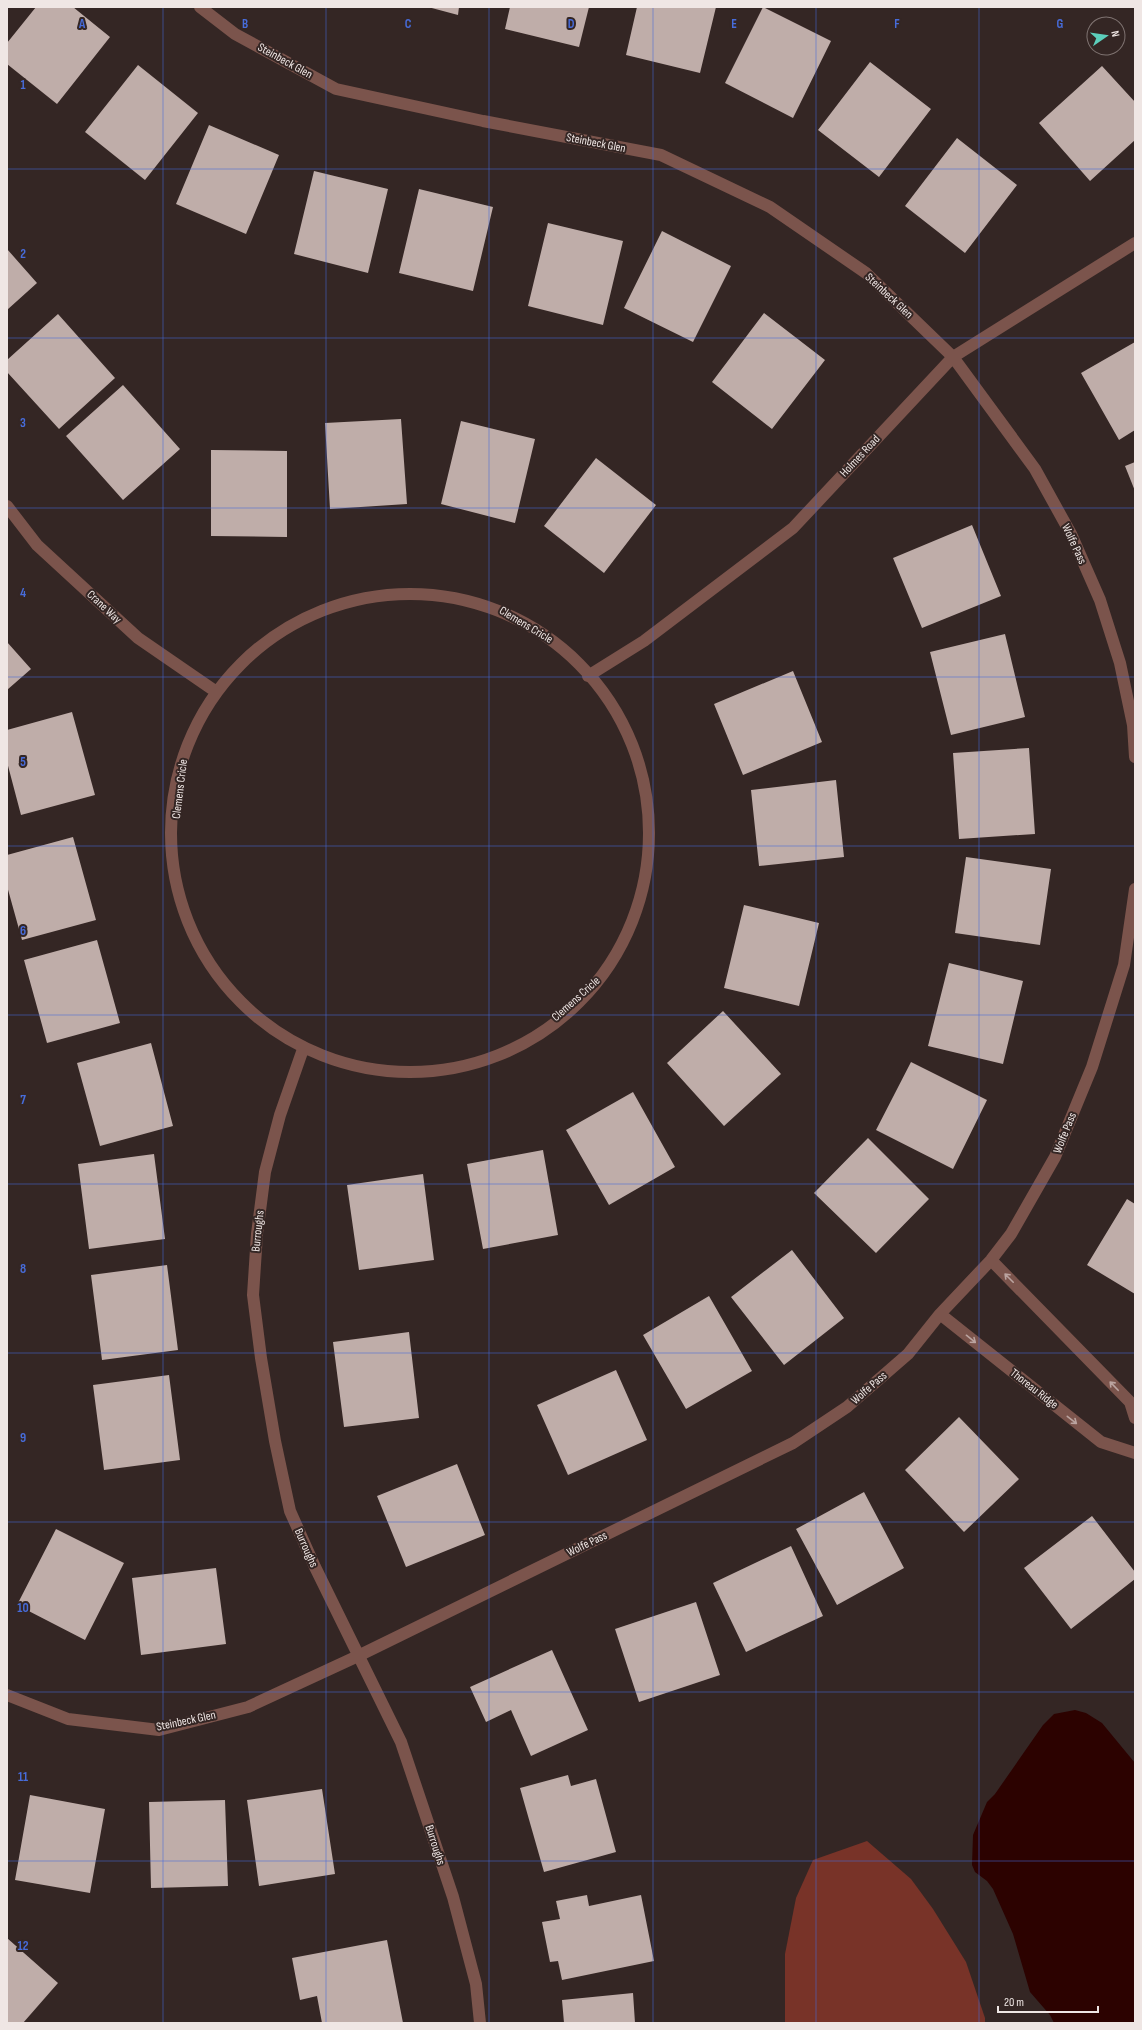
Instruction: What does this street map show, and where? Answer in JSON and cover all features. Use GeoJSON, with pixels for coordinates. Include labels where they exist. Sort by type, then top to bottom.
{"type":"FeatureCollection","features":[{"type":"Feature","properties":{"kind":"street","name":"Steinbeck Glen"},"geometry":{"type":"LineString","coordinates":[[200,7],[235,34],[336,89],[483,122],[661,155],[770,207],[828,246],[866,273],[953,357]]}},
{"type":"Feature","properties":{"kind":"street","name":"Holmes Road"},"geometry":{"type":"LineString","coordinates":[[588,676],[644,641],[793,528],[953,357],[1135,243]]}},
{"type":"Feature","properties":{"kind":"street","name":"Wolfe Pass"},"geometry":{"type":"LineString","coordinates":[[953,357],[1035,469],[1071,534],[1100,600],[1120,663],[1133,725],[1135,757]]}},
{"type":"Feature","properties":{"kind":"street","name":"Crane Way"},"geometry":{"type":"LineString","coordinates":[[7,506],[38,545],[138,638],[215,691]]}},
{"type":"Feature","properties":{"kind":"street","name":"Clemens Cricle"},"geometry":{"type":"LineString","coordinates":[[381,595],[464,595],[508,611],[552,639],[588,676],[615,710],[642,768],[652,824],[649,868],[637,911],[623,947],[594,986],[556,1018],[523,1041],[496,1055],[430,1072],[382,1073],[339,1068],[302,1052],[270,1035],[246,1013],[217,971],[192,923],[179,880],[176,813],[182,760],[198,718],[215,691],[243,657],[277,632],[311,612],[381,595]]}},
{"type":"Feature","properties":{"kind":"street","name":"Wolfe Pass"},"geometry":{"type":"LineString","coordinates":[[358,1656],[793,1443],[847,1407],[908,1354],[940,1314],[991,1260],[1011,1234],[1055,1157],[1092,1067],[1124,965],[1135,889]]}},
{"type":"Feature","properties":{"kind":"street","name":"Burroughs"},"geometry":{"type":"LineString","coordinates":[[302,1052],[280,1115],[265,1172],[257,1234],[253,1295],[261,1358],[275,1441],[290,1511],[315,1567],[403,1749],[453,1897],[476,1984],[480,2023]]}},
{"type":"Feature","properties":{"kind":"street"},"geometry":{"type":"LineString","coordinates":[[991,1260],[1130,1402],[1135,1418]]}},
{"type":"Feature","properties":{"kind":"street","name":"Thoreau Ridge"},"geometry":{"type":"LineString","coordinates":[[940,1314],[1101,1442],[1135,1453]]}},
{"type":"Feature","properties":{"kind":"street","name":"Steinbeck Glen"},"geometry":{"type":"LineString","coordinates":[[7,1695],[68,1719],[158,1730],[248,1707],[358,1656]]}},
{"type":"Feature","properties":{"kind":"shaded area"},"geometry":{"type":"Polygon","coordinates":[[[1075,1710],[1086,1713],[1102,1723],[1135,1763],[1135,2023],[1054,2023],[1050,2015],[1030,1992],[1013,1934],[993,1889],[987,1881],[975,1872],[972,1865],[973,1835],[987,1802],[995,1794],[1043,1725],[1054,1714],[1075,1710]]]}},
{"type":"Feature","properties":{"kind":"shaded area"},"geometry":{"type":"Polygon","coordinates":[[[867,1841],[911,1879],[933,1909],[966,1962],[985,2018],[985,2023],[785,2023],[785,1954],[796,1898],[813,1860],[867,1841]]]}},
{"type":"Feature","properties":{"kind":"building"},"geometry":{"type":"Polygon","coordinates":[[[36,7],[73,7],[110,37],[57,104],[7,64],[7,43],[36,7]]]}},
{"type":"Feature","properties":{"kind":"building"},"geometry":{"type":"Polygon","coordinates":[[[428,7],[459,7],[458,15],[428,7]]]}},
{"type":"Feature","properties":{"kind":"building"},"geometry":{"type":"Polygon","coordinates":[[[510,7],[589,7],[579,47],[505,29],[510,7]]]}},
{"type":"Feature","properties":{"kind":"building"},"geometry":{"type":"Polygon","coordinates":[[[637,7],[716,7],[700,73],[626,55],[637,7]]]}},
{"type":"Feature","properties":{"kind":"building"},"geometry":{"type":"Polygon","coordinates":[[[763,7],[831,41],[793,118],[725,83],[763,7]]]}},
{"type":"Feature","properties":{"kind":"building"},"geometry":{"type":"Polygon","coordinates":[[[870,62],[931,109],[879,177],[818,130],[870,62]]]}},
{"type":"Feature","properties":{"kind":"building"},"geometry":{"type":"Polygon","coordinates":[[[138,65],[198,113],[145,180],[85,132],[138,65]]]}},
{"type":"Feature","properties":{"kind":"building"},"geometry":{"type":"Polygon","coordinates":[[[1102,66],[1135,102],[1135,140],[1090,181],[1039,123],[1102,66]]]}},
{"type":"Feature","properties":{"kind":"building"},"geometry":{"type":"Polygon","coordinates":[[[209,125],[279,155],[246,234],[176,204],[209,125]]]}},
{"type":"Feature","properties":{"kind":"building"},"geometry":{"type":"Polygon","coordinates":[[[957,138],[1017,185],[965,253],[905,206],[957,138]]]}},
{"type":"Feature","properties":{"kind":"building"},"geometry":{"type":"Polygon","coordinates":[[[314,171],[388,189],[368,273],[294,254],[314,171]]]}},
{"type":"Feature","properties":{"kind":"building"},"geometry":{"type":"Polygon","coordinates":[[[419,189],[493,207],[473,291],[399,273],[419,189]]]}},
{"type":"Feature","properties":{"kind":"building"},"geometry":{"type":"Polygon","coordinates":[[[548,223],[623,241],[603,325],[528,306],[548,223]]]}},
{"type":"Feature","properties":{"kind":"building"},"geometry":{"type":"Polygon","coordinates":[[[662,231],[731,266],[693,342],[624,308],[662,231]]]}},
{"type":"Feature","properties":{"kind":"building"},"geometry":{"type":"Polygon","coordinates":[[[7,249],[37,283],[7,310],[7,249]]]}},
{"type":"Feature","properties":{"kind":"building"},"geometry":{"type":"Polygon","coordinates":[[[764,313],[825,360],[772,429],[712,382],[764,313]]]}},
{"type":"Feature","properties":{"kind":"building"},"geometry":{"type":"Polygon","coordinates":[[[58,314],[115,378],[59,429],[7,372],[7,360],[58,314]]]}},
{"type":"Feature","properties":{"kind":"building"},"geometry":{"type":"Polygon","coordinates":[[[1135,342],[1135,430],[1119,440],[1081,373],[1135,342]]]}},
{"type":"Feature","properties":{"kind":"building"},"geometry":{"type":"Polygon","coordinates":[[[123,385],[180,449],[123,500],[66,436],[123,385]]]}},
{"type":"Feature","properties":{"kind":"building"},"geometry":{"type":"Polygon","coordinates":[[[401,419],[407,504],[330,509],[325,423],[401,419]]]}},
{"type":"Feature","properties":{"kind":"building"},"geometry":{"type":"Polygon","coordinates":[[[461,421],[535,439],[515,523],[441,504],[461,421]]]}},
{"type":"Feature","properties":{"kind":"building"},"geometry":{"type":"Polygon","coordinates":[[[211,450],[287,451],[287,537],[211,536],[211,450]]]}},
{"type":"Feature","properties":{"kind":"building"},"geometry":{"type":"Polygon","coordinates":[[[596,458],[656,505],[604,573],[544,526],[596,458]]]}},
{"type":"Feature","properties":{"kind":"building"},"geometry":{"type":"Polygon","coordinates":[[[1135,462],[1135,491],[1125,466],[1135,462]]]}},
{"type":"Feature","properties":{"kind":"building"},"geometry":{"type":"Polygon","coordinates":[[[972,525],[1001,596],[922,628],[893,558],[972,525]]]}},
{"type":"Feature","properties":{"kind":"building"},"geometry":{"type":"Polygon","coordinates":[[[1005,634],[1025,717],[951,735],[930,652],[1005,634]]]}},
{"type":"Feature","properties":{"kind":"building"},"geometry":{"type":"Polygon","coordinates":[[[7,642],[31,669],[7,690],[7,642]]]}},
{"type":"Feature","properties":{"kind":"building"},"geometry":{"type":"Polygon","coordinates":[[[793,671],[822,742],[743,775],[714,704],[793,671]]]}},
{"type":"Feature","properties":{"kind":"building"},"geometry":{"type":"Polygon","coordinates":[[[72,712],[95,795],[21,815],[7,762],[7,730],[72,712]]]}},
{"type":"Feature","properties":{"kind":"building"},"geometry":{"type":"Polygon","coordinates":[[[1029,748],[1035,834],[959,839],[953,753],[1029,748]]]}},
{"type":"Feature","properties":{"kind":"building"},"geometry":{"type":"Polygon","coordinates":[[[836,780],[844,857],[759,866],[751,790],[836,780]]]}},
{"type":"Feature","properties":{"kind":"building"},"geometry":{"type":"Polygon","coordinates":[[[73,837],[96,920],[22,940],[7,886],[7,855],[73,837]]]}},
{"type":"Feature","properties":{"kind":"building"},"geometry":{"type":"Polygon","coordinates":[[[966,857],[1051,869],[1040,945],[955,933],[966,857]]]}},
{"type":"Feature","properties":{"kind":"building"},"geometry":{"type":"Polygon","coordinates":[[[744,905],[819,923],[799,1006],[724,988],[744,905]]]}},
{"type":"Feature","properties":{"kind":"building"},"geometry":{"type":"Polygon","coordinates":[[[97,940],[120,1023],[47,1043],[24,960],[97,940]]]}},
{"type":"Feature","properties":{"kind":"building"},"geometry":{"type":"Polygon","coordinates":[[[949,963],[1023,981],[1003,1064],[928,1046],[949,963]]]}},
{"type":"Feature","properties":{"kind":"building"},"geometry":{"type":"Polygon","coordinates":[[[723,1011],[781,1074],[724,1126],[667,1063],[723,1011]]]}},
{"type":"Feature","properties":{"kind":"building"},"geometry":{"type":"Polygon","coordinates":[[[151,1043],[173,1126],[100,1146],[77,1063],[151,1043]]]}},
{"type":"Feature","properties":{"kind":"building"},"geometry":{"type":"Polygon","coordinates":[[[911,1062],[987,1100],[953,1169],[876,1130],[911,1062]]]}},
{"type":"Feature","properties":{"kind":"building"},"geometry":{"type":"Polygon","coordinates":[[[633,1092],[675,1167],[609,1205],[566,1130],[633,1092]]]}},
{"type":"Feature","properties":{"kind":"building"},"geometry":{"type":"Polygon","coordinates":[[[868,1138],[929,1199],[876,1253],[814,1193],[868,1138]]]}},
{"type":"Feature","properties":{"kind":"building"},"geometry":{"type":"Polygon","coordinates":[[[543,1150],[558,1235],[483,1249],[467,1164],[543,1150]]]}},
{"type":"Feature","properties":{"kind":"building"},"geometry":{"type":"Polygon","coordinates":[[[154,1154],[165,1239],[89,1249],[78,1164],[154,1154]]]}},
{"type":"Feature","properties":{"kind":"building"},"geometry":{"type":"Polygon","coordinates":[[[423,1174],[434,1260],[359,1270],[347,1185],[423,1174]]]}},
{"type":"Feature","properties":{"kind":"building"},"geometry":{"type":"Polygon","coordinates":[[[1127,1199],[1135,1204],[1135,1294],[1087,1265],[1127,1199]]]}},
{"type":"Feature","properties":{"kind":"building"},"geometry":{"type":"Polygon","coordinates":[[[792,1250],[844,1318],[784,1365],[731,1297],[792,1250]]]}},
{"type":"Feature","properties":{"kind":"building"},"geometry":{"type":"Polygon","coordinates":[[[167,1265],[178,1350],[102,1360],[91,1275],[167,1265]]]}},
{"type":"Feature","properties":{"kind":"building"},"geometry":{"type":"Polygon","coordinates":[[[709,1296],[752,1371],[686,1409],[643,1335],[709,1296]]]}},
{"type":"Feature","properties":{"kind":"building"},"geometry":{"type":"Polygon","coordinates":[[[409,1332],[419,1418],[344,1427],[333,1342],[409,1332]]]}},
{"type":"Feature","properties":{"kind":"building"},"geometry":{"type":"Polygon","coordinates":[[[616,1370],[647,1440],[568,1475],[537,1405],[616,1370]]]}},
{"type":"Feature","properties":{"kind":"building"},"geometry":{"type":"Polygon","coordinates":[[[169,1375],[180,1460],[104,1470],[93,1385],[169,1375]]]}},
{"type":"Feature","properties":{"kind":"building"},"geometry":{"type":"Polygon","coordinates":[[[959,1417],[1019,1479],[964,1532],[905,1470],[959,1417]]]}},
{"type":"Feature","properties":{"kind":"building"},"geometry":{"type":"Polygon","coordinates":[[[457,1464],[485,1535],[406,1567],[377,1496],[457,1464]]]}},
{"type":"Feature","properties":{"kind":"building"},"geometry":{"type":"Polygon","coordinates":[[[864,1492],[904,1568],[837,1605],[796,1529],[864,1492]]]}},
{"type":"Feature","properties":{"kind":"building"},"geometry":{"type":"Polygon","coordinates":[[[1092,1516],[1135,1572],[1135,1579],[1071,1629],[1024,1568],[1092,1516]]]}},
{"type":"Feature","properties":{"kind":"building"},"geometry":{"type":"Polygon","coordinates":[[[56,1529],[124,1563],[85,1640],[17,1605],[56,1529]]]}},
{"type":"Feature","properties":{"kind":"building"},"geometry":{"type":"Polygon","coordinates":[[[791,1546],[823,1616],[746,1652],[713,1583],[791,1546]]]}},
{"type":"Feature","properties":{"kind":"building"},"geometry":{"type":"Polygon","coordinates":[[[216,1568],[226,1644],[141,1655],[132,1578],[216,1568]]]}},
{"type":"Feature","properties":{"kind":"building"},"geometry":{"type":"Polygon","coordinates":[[[696,1602],[720,1675],[639,1702],[615,1629],[696,1602]]]}},
{"type":"Feature","properties":{"kind":"building"},"geometry":{"type":"Polygon","coordinates":[[[552,1650],[588,1730],[531,1756],[511,1710],[486,1722],[470,1687],[552,1650]]]}},
{"type":"Feature","properties":{"kind":"building"},"geometry":{"type":"Polygon","coordinates":[[[568,1775],[571,1786],[596,1779],[616,1852],[544,1872],[520,1788],[568,1775]]]}},
{"type":"Feature","properties":{"kind":"building"},"geometry":{"type":"Polygon","coordinates":[[[322,1789],[335,1874],[259,1886],[247,1800],[322,1789]]]}},
{"type":"Feature","properties":{"kind":"building"},"geometry":{"type":"Polygon","coordinates":[[[30,1795],[105,1809],[90,1893],[15,1880],[30,1795]]]}},
{"type":"Feature","properties":{"kind":"building"},"geometry":{"type":"Polygon","coordinates":[[[225,1800],[228,1886],[151,1888],[149,1802],[225,1800]]]}},
{"type":"Feature","properties":{"kind":"building"},"geometry":{"type":"Polygon","coordinates":[[[587,1895],[589,1906],[641,1895],[654,1961],[562,1980],[558,1961],[550,1962],[542,1922],[560,1919],[556,1901],[587,1895]]]}},
{"type":"Feature","properties":{"kind":"building"},"geometry":{"type":"Polygon","coordinates":[[[7,1938],[58,1983],[23,2023],[7,2023],[7,1938]]]}},
{"type":"Feature","properties":{"kind":"building"},"geometry":{"type":"Polygon","coordinates":[[[387,1940],[403,2023],[322,2023],[317,1996],[300,2000],[292,1958],[387,1940]]]}},
{"type":"Feature","properties":{"kind":"building"},"geometry":{"type":"Polygon","coordinates":[[[633,1993],[635,2023],[564,2023],[562,2000],[633,1993]]]}}]}
